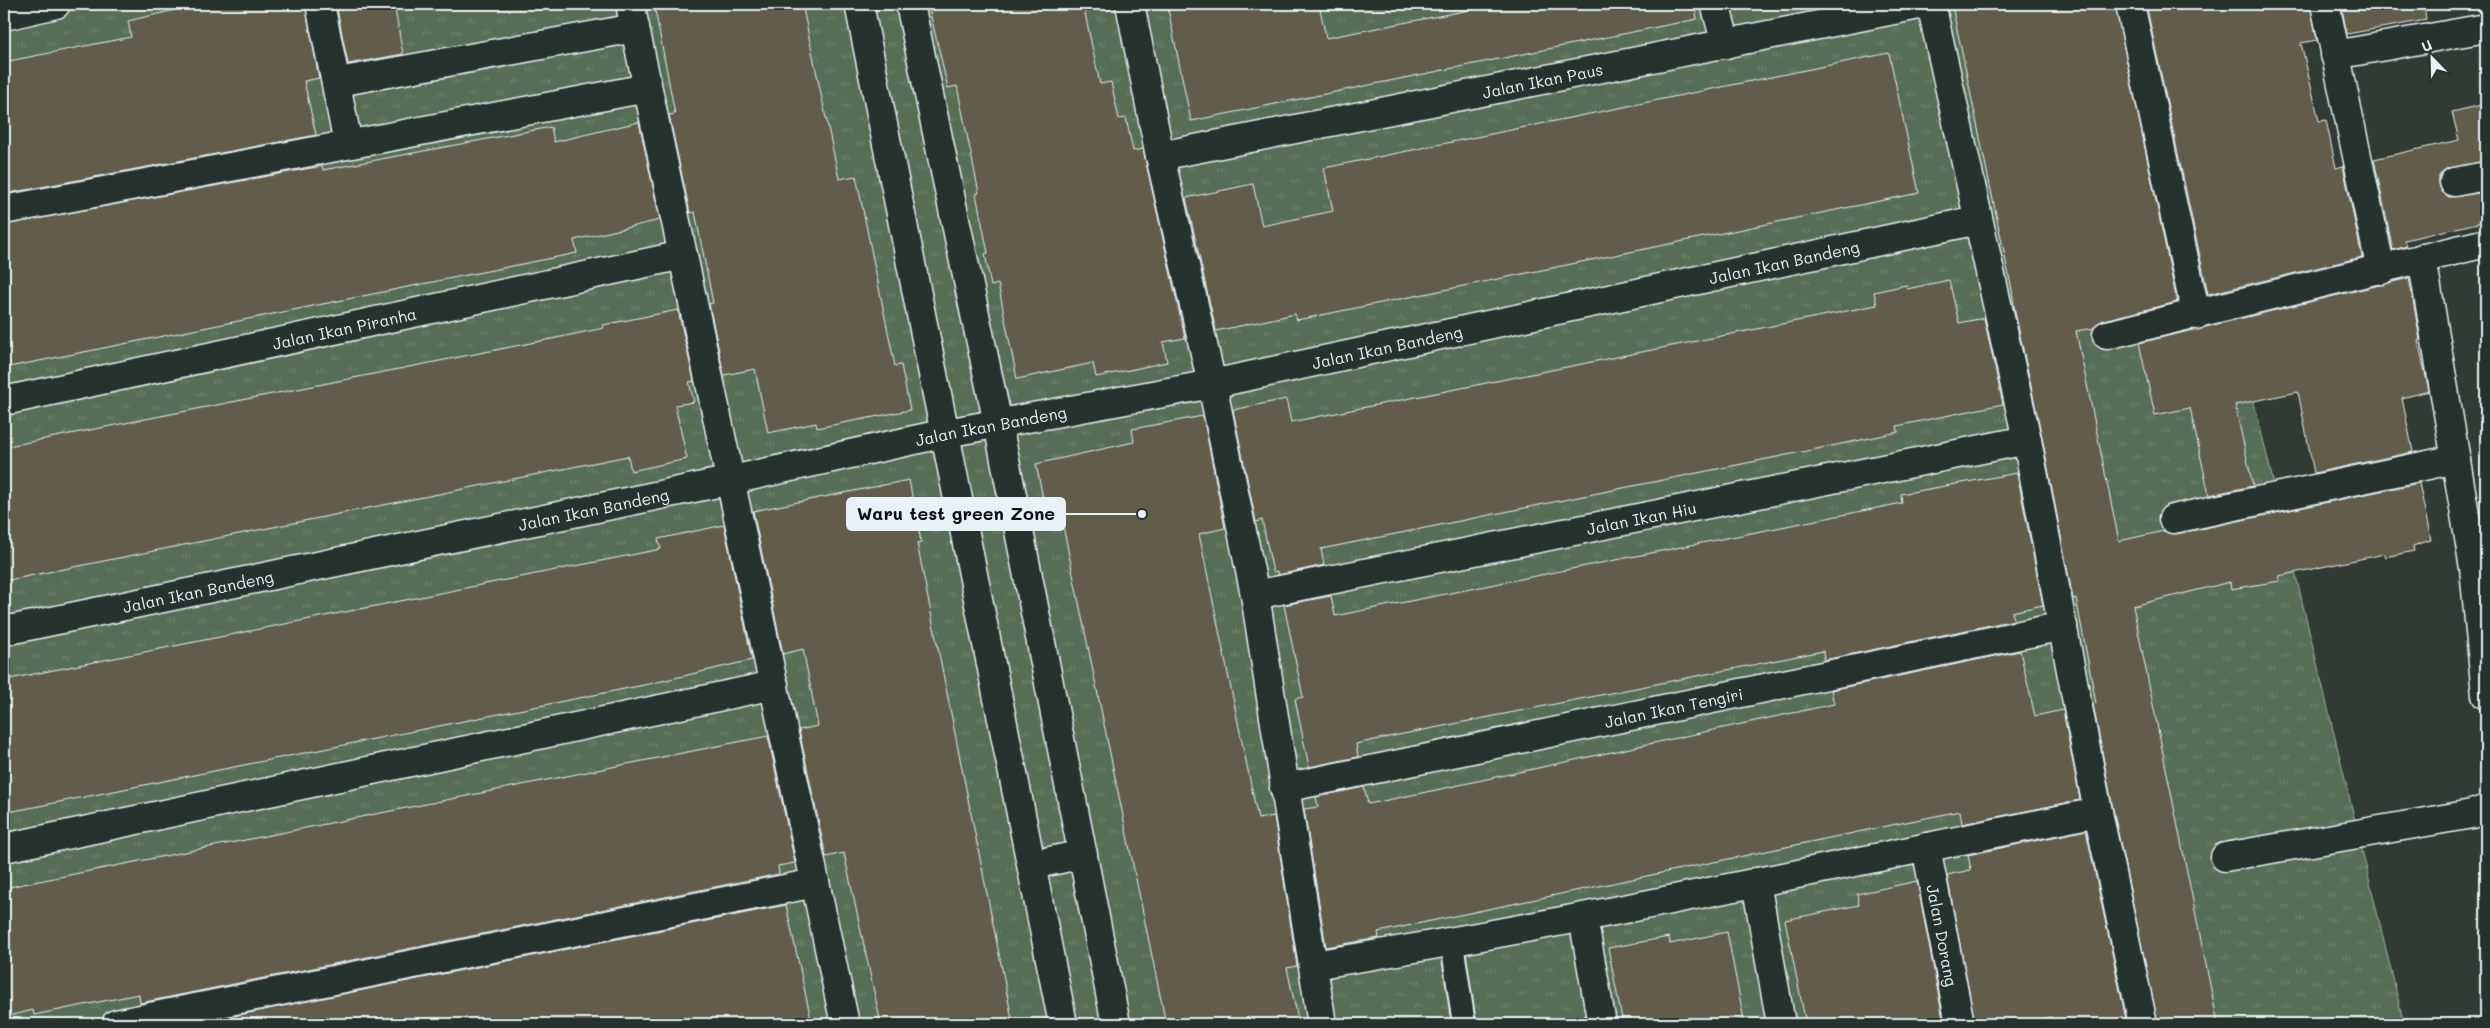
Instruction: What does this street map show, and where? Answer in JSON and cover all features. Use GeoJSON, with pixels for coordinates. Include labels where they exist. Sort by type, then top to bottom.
{"type":"FeatureCollection","features":[{"type":"Feature","properties":{"kind":"street"},"geometry":{"type":"LineString","coordinates":[[4,16],[56,4]]}},
{"type":"Feature","properties":{"kind":"street"},"geometry":{"type":"LineString","coordinates":[[320,4],[338,82],[348,144]]}},
{"type":"Feature","properties":{"kind":"street"},"geometry":{"type":"LineString","coordinates":[[860,4],[1063,1024]]}},
{"type":"Feature","properties":{"kind":"street"},"geometry":{"type":"LineString","coordinates":[[910,4],[998,424],[1116,1024]]}},
{"type":"Feature","properties":{"kind":"street"},"geometry":{"type":"LineString","coordinates":[[1130,4],[1160,156],[1212,384],[1256,595],[1284,788],[1322,1024]]}},
{"type":"Feature","properties":{"kind":"street"},"geometry":{"type":"LineString","coordinates":[[1715,4],[1726,44]]}},
{"type":"Feature","properties":{"kind":"street","name":"Jalan Ikan Paus"},"geometry":{"type":"LineString","coordinates":[[1160,156],[1924,4]]}},
{"type":"Feature","properties":{"kind":"street"},"geometry":{"type":"LineString","coordinates":[[1931,4],[2027,440],[2098,812],[2143,1024]]}},
{"type":"Feature","properties":{"kind":"street"},"geometry":{"type":"LineString","coordinates":[[2130,4],[2196,314]]}},
{"type":"Feature","properties":{"kind":"street"},"geometry":{"type":"LineString","coordinates":[[2325,4],[2380,270]]}},
{"type":"Feature","properties":{"kind":"street"},"geometry":{"type":"LineString","coordinates":[[338,82],[633,16],[846,1024]]}},
{"type":"Feature","properties":{"kind":"street"},"geometry":{"type":"LineString","coordinates":[[2335,55],[2486,28]]}},
{"type":"Feature","properties":{"kind":"street"},"geometry":{"type":"LineString","coordinates":[[4,210],[648,88]]}},
{"type":"Feature","properties":{"kind":"street"},"geometry":{"type":"LineString","coordinates":[[2454,182],[2486,176]]}},
{"type":"Feature","properties":{"kind":"street","name":"Jalan Ikan Bandeng"},"geometry":{"type":"LineString","coordinates":[[4,630],[732,480],[946,433],[1212,384],[1978,220]]}},
{"type":"Feature","properties":{"kind":"street"},"geometry":{"type":"LineString","coordinates":[[2107,335],[2486,243]]}},
{"type":"Feature","properties":{"kind":"street","name":"Jalan Ikan Piranha"},"geometry":{"type":"LineString","coordinates":[[4,401],[683,254]]}},
{"type":"Feature","properties":{"kind":"street"},"geometry":{"type":"LineString","coordinates":[[2422,258],[2474,568],[2486,695]]}},
{"type":"Feature","properties":{"kind":"street","name":"Jalan Ikan Hiu"},"geometry":{"type":"LineString","coordinates":[[1256,595],[2027,440]]}},
{"type":"Feature","properties":{"kind":"street"},"geometry":{"type":"LineString","coordinates":[[2173,519],[2456,459]]}},
{"type":"Feature","properties":{"kind":"street","name":"Jalan Ikan Tengiri"},"geometry":{"type":"LineString","coordinates":[[1284,788],[2062,626]]}},
{"type":"Feature","properties":{"kind":"street"},"geometry":{"type":"LineString","coordinates":[[4,848],[774,685]]}},
{"type":"Feature","properties":{"kind":"street"},"geometry":{"type":"LineString","coordinates":[[2225,857],[2472,814],[2486,809]]}},
{"type":"Feature","properties":{"kind":"street"},"geometry":{"type":"LineString","coordinates":[[1314,965],[1452,943],[1583,918],[2098,812]]}},
{"type":"Feature","properties":{"kind":"street","name":"Jalan Dorang"},"geometry":{"type":"LineString","coordinates":[[1926,847],[1960,1024]]}},
{"type":"Feature","properties":{"kind":"street"},"geometry":{"type":"LineString","coordinates":[[1032,865],[1083,854]]}},
{"type":"Feature","properties":{"kind":"street"},"geometry":{"type":"LineString","coordinates":[[1756,882],[1781,1024]]}},
{"type":"Feature","properties":{"kind":"street"},"geometry":{"type":"LineString","coordinates":[[116,1024],[815,883]]}},
{"type":"Feature","properties":{"kind":"street"},"geometry":{"type":"LineString","coordinates":[[1583,918],[1602,1024]]}},
{"type":"Feature","properties":{"kind":"lane"},"geometry":{"type":"LineString","coordinates":[[1452,943],[1464,1024]]}},
{"type":"Feature","properties":{"kind":"green space"},"geometry":{"type":"Polygon","coordinates":[[[4,4],[2158,4],[2404,1024],[4,1024],[4,4]]]}},
{"type":"Feature","properties":{"kind":"building"},"geometry":{"type":"Polygon","coordinates":[[[200,4],[305,4],[319,78],[304,81],[316,135],[4,194],[4,62],[131,37],[128,21],[200,4]]]}},
{"type":"Feature","properties":{"kind":"building"},"geometry":{"type":"Polygon","coordinates":[[[336,4],[394,4],[403,54],[348,64],[336,4]]]}},
{"type":"Feature","properties":{"kind":"building"},"geometry":{"type":"Polygon","coordinates":[[[654,4],[802,4],[839,179],[856,176],[895,366],[901,365],[910,410],[817,428],[816,423],[768,433],[755,369],[724,375],[709,304],[713,303],[695,212],[690,213],[669,115],[675,114],[654,4]]]}},
{"type":"Feature","properties":{"kind":"building"},"geometry":{"type":"Polygon","coordinates":[[[928,4],[1083,4],[1100,84],[1111,82],[1119,119],[1126,118],[1133,151],[1143,149],[1185,338],[1163,342],[1167,362],[1096,377],[1093,363],[1017,379],[998,284],[991,286],[985,254],[988,253],[976,194],[979,193],[957,86],[948,88],[928,4]]]}},
{"type":"Feature","properties":{"kind":"building"},"geometry":{"type":"Polygon","coordinates":[[[1167,4],[1319,4],[1326,38],[1500,4],[1695,4],[1697,19],[1191,121],[1167,4]]]}},
{"type":"Feature","properties":{"kind":"building"},"geometry":{"type":"Polygon","coordinates":[[[1982,4],[2115,4],[2177,302],[2103,320],[2094,328],[2076,331],[2119,541],[2164,531],[2176,534],[2419,483],[2431,540],[2413,546],[2414,551],[2385,557],[2384,554],[2279,576],[2280,581],[2231,589],[2230,582],[2133,606],[2218,1024],[2158,1024],[2113,809],[2093,704],[2096,703],[2076,598],[2073,599],[2042,437],[1953,10],[1982,4]]]}},
{"type":"Feature","properties":{"kind":"building"},"geometry":{"type":"Polygon","coordinates":[[[2146,4],[2310,4],[2317,40],[2301,43],[2319,121],[2326,120],[2336,168],[2343,166],[2362,257],[2208,294],[2146,4]]]}},
{"type":"Feature","properties":{"kind":"building"},"geometry":{"type":"Polygon","coordinates":[[[2341,4],[2424,4],[2426,20],[2347,34],[2341,4]]]}},
{"type":"Feature","properties":{"kind":"building"},"geometry":{"type":"Polygon","coordinates":[[[1889,53],[1919,193],[1297,320],[1295,314],[1216,331],[1186,198],[1253,184],[1262,226],[1333,211],[1324,168],[1889,53]]]}},
{"type":"Feature","properties":{"kind":"building"},"geometry":{"type":"Polygon","coordinates":[[[2486,104],[2486,161],[2444,170],[2439,176],[2439,184],[2442,192],[2449,197],[2486,192],[2486,221],[2405,240],[2407,246],[2393,250],[2374,159],[2459,140],[2452,112],[2486,104]]]}},
{"type":"Feature","properties":{"kind":"building"},"geometry":{"type":"Polygon","coordinates":[[[639,122],[660,220],[574,240],[577,253],[4,368],[4,225],[322,166],[323,170],[551,127],[554,142],[639,122]]]}},
{"type":"Feature","properties":{"kind":"building"},"geometry":{"type":"Polygon","coordinates":[[[2409,278],[2420,340],[2418,340],[2429,391],[2402,398],[2413,452],[2314,473],[2298,392],[2235,405],[2253,486],[2209,495],[2190,408],[2155,415],[2139,343],[2409,278]]]}},
{"type":"Feature","properties":{"kind":"building"},"geometry":{"type":"Polygon","coordinates":[[[1949,280],[1959,323],[1984,318],[2003,404],[1897,426],[1898,432],[1861,440],[1321,549],[1324,565],[1278,575],[1277,571],[1273,572],[1262,520],[1256,522],[1233,410],[1286,399],[1291,422],[1877,305],[1874,292],[1906,285],[1907,289],[1949,280]]]}},
{"type":"Feature","properties":{"kind":"building"},"geometry":{"type":"Polygon","coordinates":[[[678,310],[694,381],[689,382],[694,402],[675,405],[687,459],[631,471],[628,456],[4,581],[4,447],[561,337],[604,328],[603,325],[678,310]]]}},
{"type":"Feature","properties":{"kind":"building"},"geometry":{"type":"Polygon","coordinates":[[[1203,416],[1225,528],[1199,534],[1258,819],[1274,816],[1297,966],[1287,968],[1299,1024],[1166,1024],[1061,516],[1047,518],[1036,464],[1134,442],[1132,429],[1203,416]]]}},
{"type":"Feature","properties":{"kind":"building"},"geometry":{"type":"Polygon","coordinates":[[[2017,473],[2043,605],[2012,612],[2014,620],[1824,660],[1823,651],[1393,736],[1356,744],[1358,757],[1309,767],[1295,699],[1303,697],[1284,605],[1331,596],[1335,616],[1902,503],[1901,494],[2017,473]]]}},
{"type":"Feature","properties":{"kind":"building"},"geometry":{"type":"Polygon","coordinates":[[[909,480],[921,542],[917,543],[1013,1024],[881,1024],[844,853],[826,857],[799,730],[818,726],[803,649],[783,654],[753,511],[909,480]]]}},
{"type":"Feature","properties":{"kind":"building"},"geometry":{"type":"Polygon","coordinates":[[[724,525],[752,660],[649,684],[4,813],[4,680],[661,549],[658,539],[724,525]]]}},
{"type":"Feature","properties":{"kind":"building"},"geometry":{"type":"Polygon","coordinates":[[[2020,651],[2035,716],[2063,710],[2080,800],[1962,824],[1960,811],[1378,932],[1379,938],[1326,947],[1304,809],[1318,807],[1316,797],[1364,787],[1368,804],[1436,790],[1834,704],[1831,690],[2020,651]]]}},
{"type":"Feature","properties":{"kind":"building"},"geometry":{"type":"Polygon","coordinates":[[[768,736],[795,863],[778,866],[779,874],[140,1003],[139,994],[34,1015],[33,1010],[4,1017],[4,888],[768,736]]]}},
{"type":"Feature","properties":{"kind":"building"},"geometry":{"type":"Polygon","coordinates":[[[2086,830],[2127,1024],[2053,1024],[2051,1017],[2016,1024],[1975,1024],[1947,875],[1971,870],[1968,855],[2086,830]]]}},
{"type":"Feature","properties":{"kind":"building"},"geometry":{"type":"Polygon","coordinates":[[[1917,881],[1944,1024],[1806,1024],[1785,920],[1859,905],[1857,894],[1917,881]]]}},
{"type":"Feature","properties":{"kind":"building"},"geometry":{"type":"Polygon","coordinates":[[[786,905],[812,1024],[194,1024],[786,905]]]}},
{"type":"Feature","properties":{"kind":"building"},"geometry":{"type":"Polygon","coordinates":[[[1727,932],[1744,1020],[1726,1024],[1623,1024],[1608,948],[1669,937],[1670,944],[1727,932]]]}},
{"type":"Feature","properties":{"kind":"place","name":"Waru test green Zone"},"geometry":{"type":"Point","coordinates":[1142,514]}}]}
